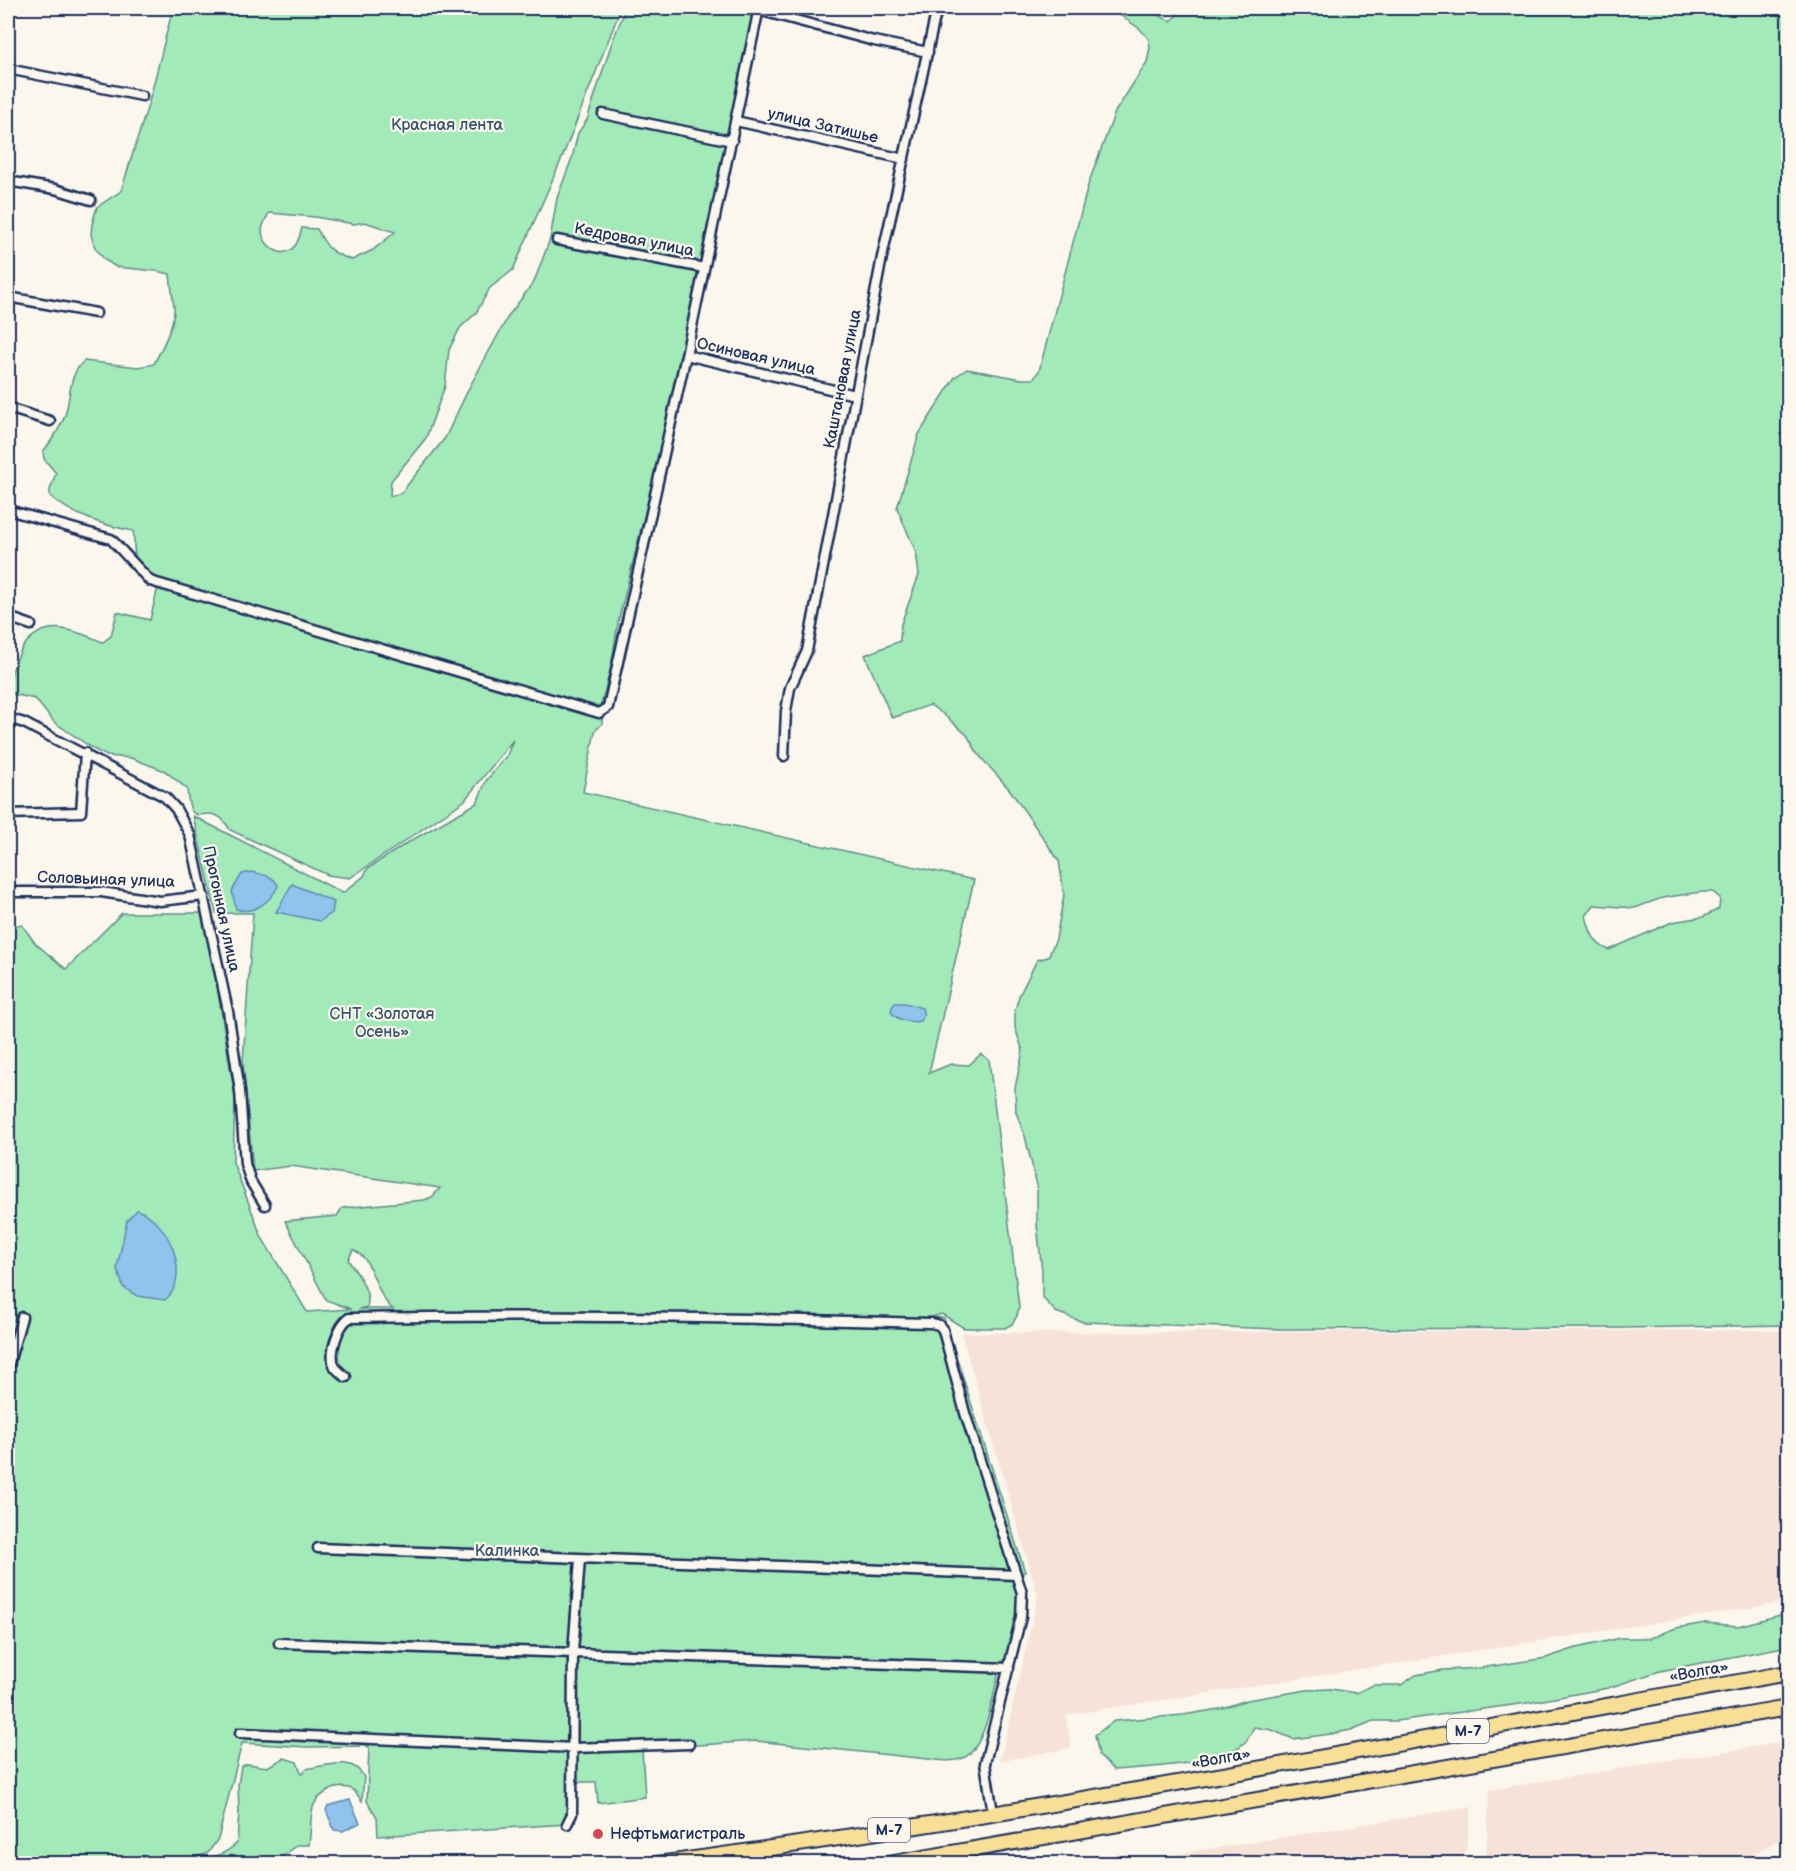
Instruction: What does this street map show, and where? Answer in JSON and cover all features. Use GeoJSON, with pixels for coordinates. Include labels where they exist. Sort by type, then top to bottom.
{"type":"FeatureCollection","features":[{"type":"Feature","properties":{"kind":"highway","name":"«Волга»"},"geometry":{"type":"LineString","coordinates":[[657,1863],[786,1847],[1223,1775],[1788,1673]]}},
{"type":"Feature","properties":{"kind":"highway","name":"М-7"},"geometry":{"type":"LineString","coordinates":[[888,1863],[1788,1708]]}},
{"type":"Feature","properties":{"kind":"street","name":"Каштановая улица"},"geometry":{"type":"LineString","coordinates":[[784,756],[786,711],[790,688],[807,651],[882,257],[937,8]]}},
{"type":"Feature","properties":{"kind":"street"},"geometry":{"type":"LineString","coordinates":[[8,510],[111,539],[150,581],[599,713],[608,707],[686,356],[758,9],[874,41],[928,52]]}},
{"type":"Feature","properties":{"kind":"street"},"geometry":{"type":"LineString","coordinates":[[8,69],[142,96]]}},
{"type":"Feature","properties":{"kind":"street"},"geometry":{"type":"LineString","coordinates":[[603,114],[732,141]]}},
{"type":"Feature","properties":{"kind":"street","name":"улица Затишье"},"geometry":{"type":"LineString","coordinates":[[736,121],[904,159]]}},
{"type":"Feature","properties":{"kind":"street"},"geometry":{"type":"LineString","coordinates":[[8,181],[55,189],[91,200]]}},
{"type":"Feature","properties":{"kind":"street","name":"Кедровая улица"},"geometry":{"type":"LineString","coordinates":[[557,240],[704,268]]}},
{"type":"Feature","properties":{"kind":"street"},"geometry":{"type":"LineString","coordinates":[[8,297],[96,313]]}},
{"type":"Feature","properties":{"kind":"street","name":"Осиновая улица"},"geometry":{"type":"LineString","coordinates":[[686,356],[855,395]]}},
{"type":"Feature","properties":{"kind":"street"},"geometry":{"type":"LineString","coordinates":[[8,408],[50,421]]}},
{"type":"Feature","properties":{"kind":"street"},"geometry":{"type":"LineString","coordinates":[[8,617],[31,625]]}},
{"type":"Feature","properties":{"kind":"street","name":"Прогонная улица"},"geometry":{"type":"LineString","coordinates":[[8,718],[24,723],[85,753],[165,797],[176,809],[190,835],[231,1034],[240,1091],[245,1164],[251,1182],[265,1205]]}},
{"type":"Feature","properties":{"kind":"street"},"geometry":{"type":"LineString","coordinates":[[8,814],[81,812],[85,753]]}},
{"type":"Feature","properties":{"kind":"street","name":"Соловьиная улица"},"geometry":{"type":"LineString","coordinates":[[8,892],[101,892],[160,901],[204,896]]}},
{"type":"Feature","properties":{"kind":"street"},"geometry":{"type":"LineString","coordinates":[[346,1377],[334,1365],[333,1358],[337,1332],[344,1321],[349,1318],[450,1316],[873,1321],[939,1325],[943,1330],[965,1413],[1022,1593],[1021,1617],[986,1763],[993,1813]]}},
{"type":"Feature","properties":{"kind":"street"},"geometry":{"type":"LineString","coordinates":[[8,1367],[22,1317]]}},
{"type":"Feature","properties":{"kind":"street"},"geometry":{"type":"LineString","coordinates":[[318,1548],[1016,1575]]}},
{"type":"Feature","properties":{"kind":"street"},"geometry":{"type":"LineString","coordinates":[[567,1824],[572,1814],[573,1652],[580,1559]]}},
{"type":"Feature","properties":{"kind":"street"},"geometry":{"type":"LineString","coordinates":[[279,1643],[1009,1668]]}},
{"type":"Feature","properties":{"kind":"street"},"geometry":{"type":"LineString","coordinates":[[240,1733],[574,1748],[689,1744]]}},
{"type":"Feature","properties":{"kind":"shaded area"},"geometry":{"type":"Polygon","coordinates":[[[1788,1331],[1788,1602],[1066,1715],[1071,1748],[1000,1761],[1038,1596],[961,1333],[1788,1331]]]}},
{"type":"Feature","properties":{"kind":"shaded area"},"geometry":{"type":"Polygon","coordinates":[[[1788,1741],[1788,1834],[1739,1863],[1486,1863],[1489,1790],[1788,1741]]]}},
{"type":"Feature","properties":{"kind":"shaded area"},"geometry":{"type":"Polygon","coordinates":[[[1472,1807],[1464,1863],[1138,1863],[1138,1860],[1472,1807]]]}},
{"type":"Feature","properties":{"kind":"green space","name":"Красная лента"},"geometry":{"type":"Polygon","coordinates":[[[173,8],[621,8],[562,158],[513,270],[490,288],[476,313],[460,328],[449,350],[445,386],[426,438],[391,481],[390,496],[401,493],[445,438],[470,386],[509,315],[534,282],[550,239],[557,198],[572,158],[578,133],[587,120],[612,42],[626,8],[652,8],[656,13],[670,14],[674,8],[742,8],[748,12],[753,20],[726,152],[600,709],[152,579],[136,559],[133,531],[89,519],[68,509],[50,496],[56,473],[44,459],[43,452],[63,420],[73,379],[79,367],[84,361],[138,367],[154,364],[172,322],[174,308],[170,274],[116,267],[105,260],[95,248],[91,234],[97,207],[121,191],[149,102],[173,8]],[[269,213],[262,231],[265,241],[272,249],[287,252],[296,245],[302,228],[317,229],[330,249],[352,260],[373,250],[395,232],[365,222],[354,224],[315,217],[269,213]]]}},
{"type":"Feature","properties":{"kind":"green space"},"geometry":{"type":"Polygon","coordinates":[[[1110,8],[1148,8],[1171,21],[1184,8],[1788,8],[1788,1325],[1279,1329],[1083,1322],[1056,1312],[1042,1297],[1037,1186],[1025,1136],[1016,1112],[1015,1088],[1023,1051],[1015,1028],[1015,1010],[1019,996],[1037,960],[1048,957],[1056,939],[1064,895],[1059,861],[1010,790],[978,754],[967,735],[943,714],[930,705],[892,718],[865,655],[900,641],[901,624],[919,575],[916,552],[897,508],[919,434],[955,377],[967,369],[1022,379],[1033,379],[1039,371],[1089,182],[1115,112],[1147,62],[1150,47],[1148,38],[1140,29],[1110,8]],[[1713,892],[1662,898],[1635,908],[1594,905],[1586,916],[1596,941],[1609,950],[1672,922],[1703,917],[1719,909],[1720,898],[1713,892]]]}},
{"type":"Feature","properties":{"kind":"green space"},"geometry":{"type":"Polygon","coordinates":[[[158,587],[602,717],[602,724],[595,731],[583,792],[974,880],[929,1073],[951,1064],[969,1065],[981,1054],[989,1060],[1019,1307],[1012,1324],[1005,1328],[964,1328],[942,1314],[932,1317],[944,1318],[1025,1572],[1017,1575],[1022,1593],[1009,1668],[1000,1668],[984,1730],[972,1751],[965,1757],[956,1760],[942,1760],[756,1741],[642,1749],[645,1797],[598,1803],[596,1782],[573,1782],[567,1824],[378,1836],[377,1817],[367,1801],[369,1746],[307,1747],[242,1743],[218,1839],[208,1853],[166,1863],[8,1863],[8,925],[22,925],[35,943],[66,969],[122,913],[202,913],[216,980],[235,1097],[233,1162],[262,1238],[307,1312],[351,1309],[326,1300],[285,1221],[337,1216],[342,1208],[424,1200],[432,1197],[440,1188],[291,1166],[253,1171],[243,1061],[253,913],[216,913],[193,816],[343,893],[364,876],[367,869],[477,803],[486,781],[507,755],[513,740],[464,801],[350,878],[328,875],[230,830],[221,818],[209,814],[194,814],[191,810],[187,789],[165,771],[131,758],[107,756],[95,750],[54,722],[35,699],[13,694],[8,682],[18,655],[32,637],[41,632],[60,629],[103,642],[111,636],[117,612],[150,620],[158,587]],[[353,1250],[348,1260],[362,1282],[367,1295],[367,1307],[359,1309],[393,1309],[381,1294],[370,1268],[360,1254],[353,1250]]]}},
{"type":"Feature","properties":{"kind":"green space"},"geometry":{"type":"Polygon","coordinates":[[[1788,1613],[1788,1646],[1660,1671],[1608,1688],[1527,1703],[1396,1721],[1373,1721],[1351,1730],[1331,1734],[1293,1739],[1272,1730],[1254,1727],[1246,1741],[1233,1750],[1219,1756],[1183,1764],[1114,1770],[1099,1755],[1095,1735],[1114,1721],[1183,1715],[1219,1709],[1247,1700],[1307,1690],[1331,1689],[1356,1693],[1373,1685],[1401,1685],[1416,1675],[1443,1670],[1480,1668],[1546,1658],[1576,1648],[1621,1638],[1650,1638],[1676,1628],[1706,1623],[1738,1626],[1788,1613]]]}},
{"type":"Feature","properties":{"kind":"green space"},"geometry":{"type":"Polygon","coordinates":[[[284,1758],[297,1762],[302,1774],[306,1769],[330,1764],[353,1766],[364,1777],[362,1801],[354,1791],[343,1787],[323,1794],[313,1807],[309,1845],[297,1845],[281,1857],[267,1863],[177,1863],[216,1856],[237,1843],[238,1785],[241,1766],[248,1764],[267,1767],[284,1758]]]}},
{"type":"Feature","properties":{"kind":"water"},"geometry":{"type":"Polygon","coordinates":[[[252,872],[271,878],[278,886],[271,897],[261,905],[249,910],[236,909],[232,891],[242,874],[252,872]]]}},
{"type":"Feature","properties":{"kind":"water"},"geometry":{"type":"Polygon","coordinates":[[[292,884],[334,902],[332,913],[320,921],[276,912],[292,884]]]}},
{"type":"Feature","properties":{"kind":"water"},"geometry":{"type":"Polygon","coordinates":[[[895,1003],[905,1003],[922,1008],[922,1018],[920,1021],[912,1022],[897,1017],[891,1012],[895,1003]]]}},
{"type":"Feature","properties":{"kind":"water"},"geometry":{"type":"Polygon","coordinates":[[[137,1210],[158,1225],[167,1236],[173,1250],[177,1264],[177,1278],[173,1290],[165,1300],[137,1296],[123,1287],[117,1268],[127,1220],[137,1210]]]}},
{"type":"Feature","properties":{"kind":"water"},"geometry":{"type":"Polygon","coordinates":[[[350,1800],[360,1823],[343,1831],[334,1830],[326,1810],[328,1806],[350,1800]]]}},
{"type":"Feature","properties":{"kind":"place","name":"Нефтьмагистраль"},"geometry":{"type":"Point","coordinates":[598,1834]}},
{"type":"Feature","properties":{"kind":"park label","name":"СНТ «Золотая Осень»"},"geometry":{"type":"Point","coordinates":[382,1023]}},
{"type":"Feature","properties":{"kind":"park label","name":"Калинка"},"geometry":{"type":"Point","coordinates":[507,1551]}}]}
